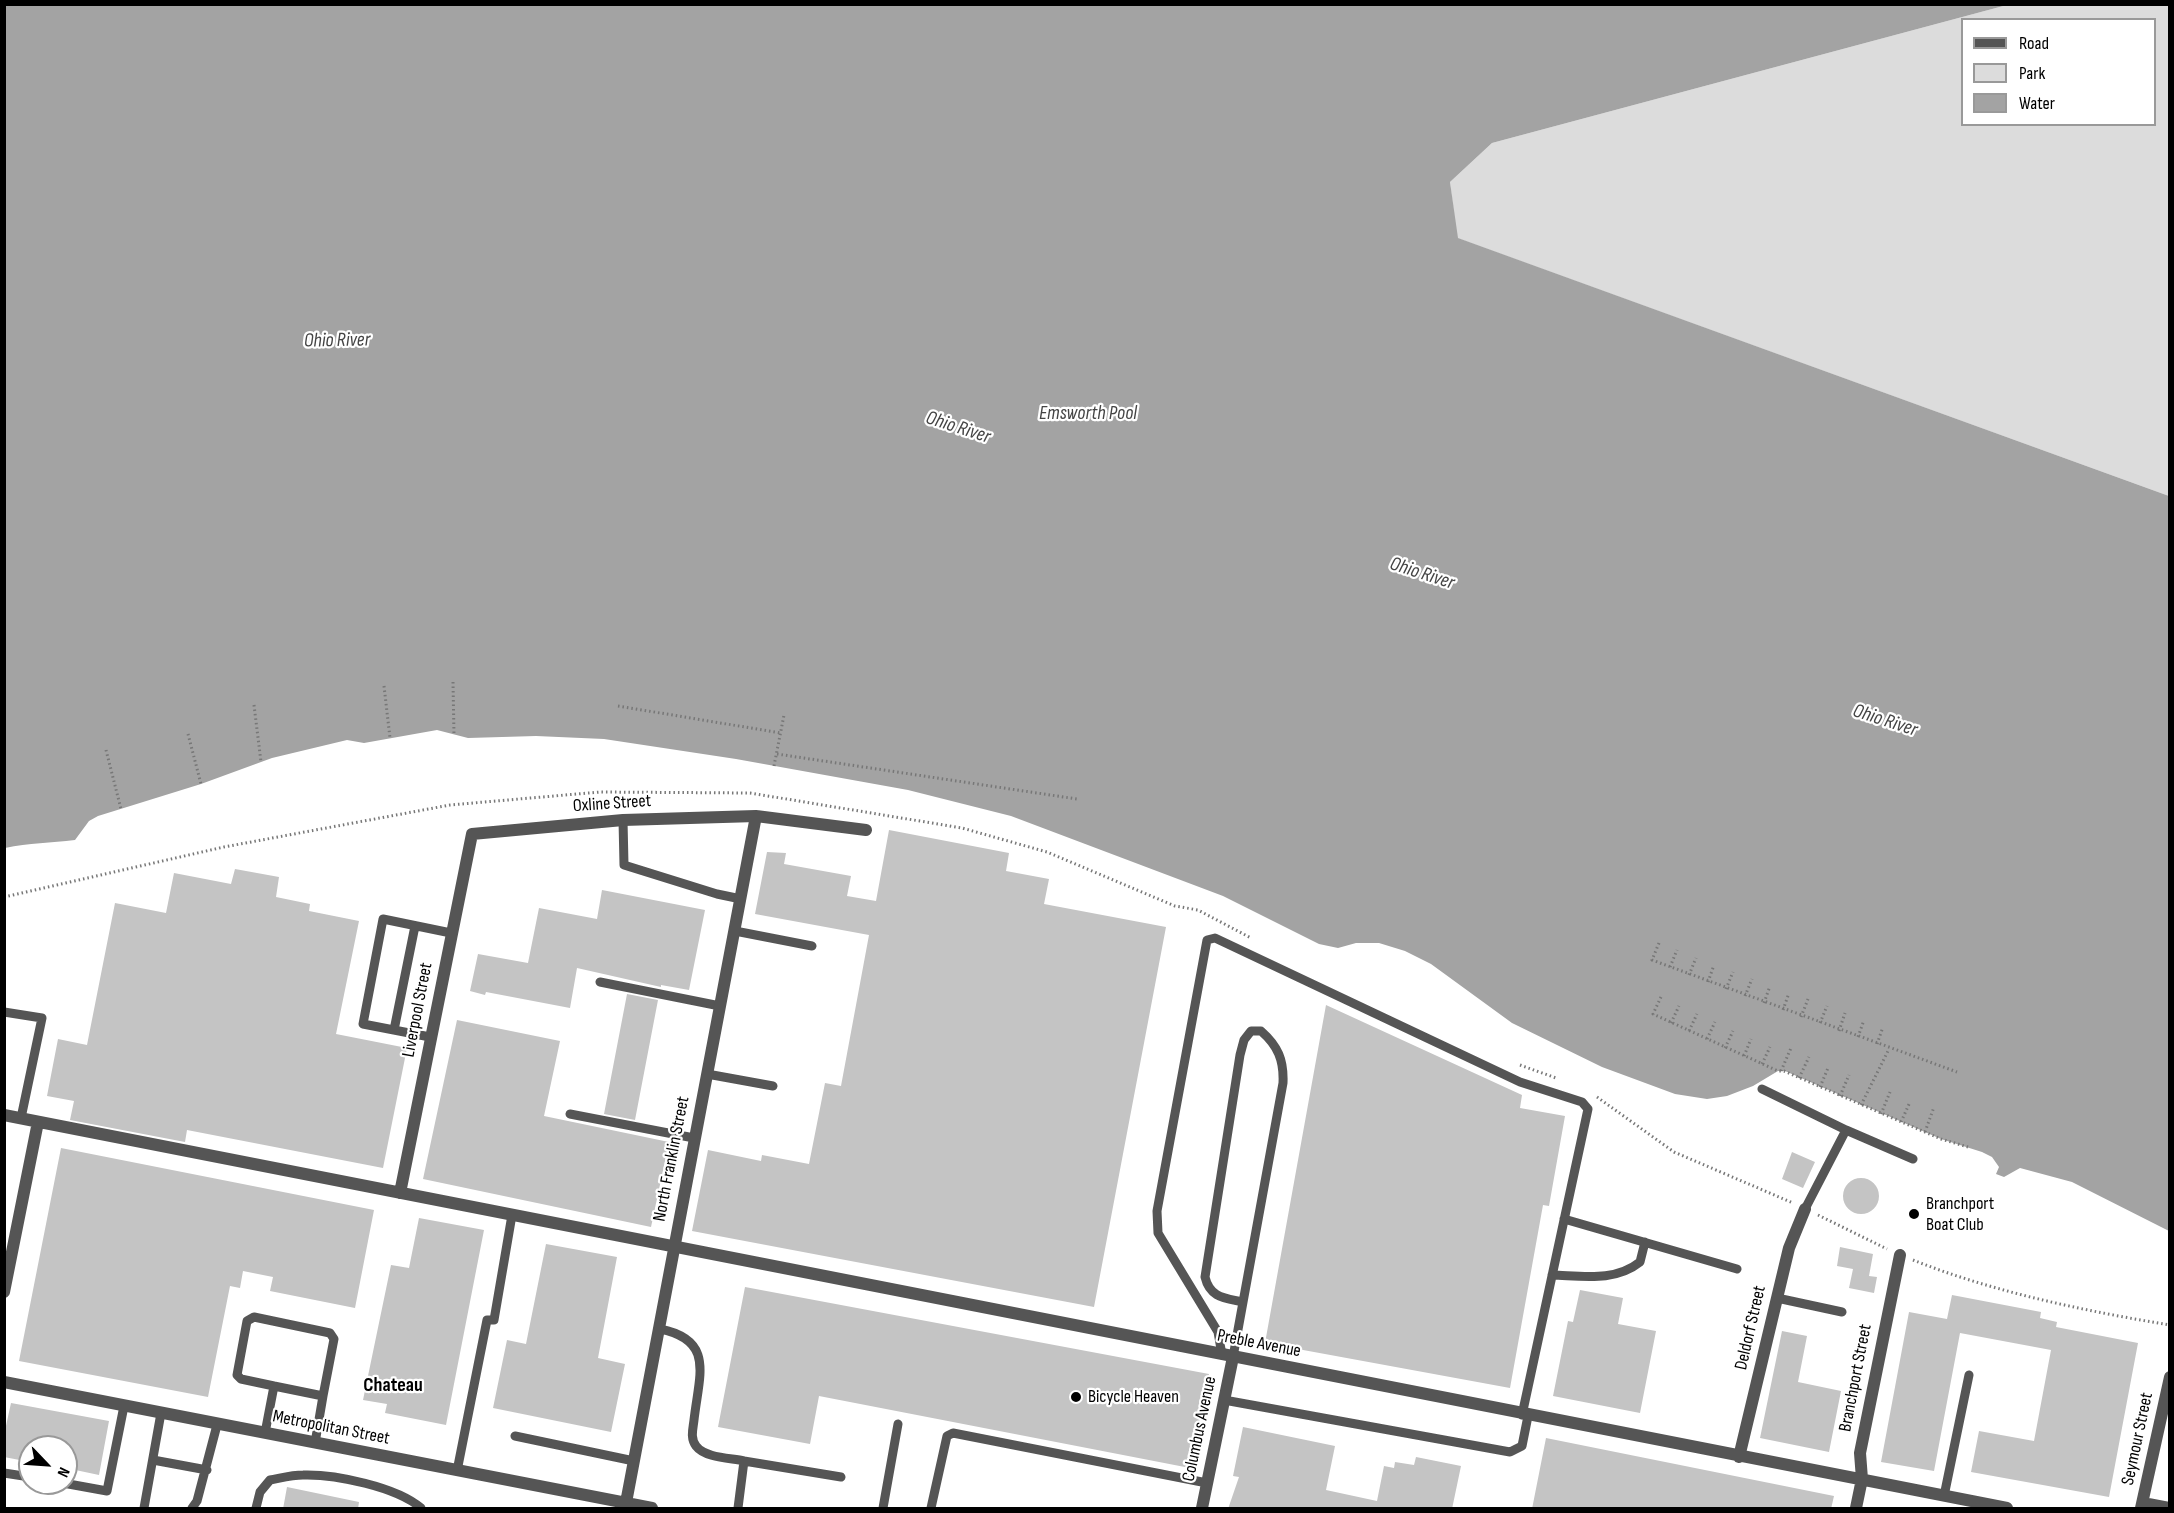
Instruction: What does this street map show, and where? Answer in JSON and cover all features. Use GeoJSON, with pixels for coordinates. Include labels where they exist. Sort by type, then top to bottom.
{"type":"FeatureCollection","features":[{"type":"Feature","properties":{"kind":"street","name":"Oxline Street"},"geometry":{"type":"LineString","coordinates":[[472,834],[623,820],[756,816],[866,830]]}},
{"type":"Feature","properties":{"kind":"street","name":"North Franklin Street"},"geometry":{"type":"LineString","coordinates":[[626,1506],[756,816]]}},
{"type":"Feature","properties":{"kind":"street","name":"Liverpool Street"},"geometry":{"type":"LineString","coordinates":[[400,1193],[472,834]]}},
{"type":"Feature","properties":{"kind":"street"},"geometry":{"type":"LineString","coordinates":[[4,1115],[38,1122],[4,1292]]}},
{"type":"Feature","properties":{"kind":"street","name":"Preble Avenue"},"geometry":{"type":"LineString","coordinates":[[38,1122],[2007,1509]]}},
{"type":"Feature","properties":{"kind":"street","name":"Deldorf Street"},"geometry":{"type":"LineString","coordinates":[[1739,1457],[1789,1248],[1805,1209]]}},
{"type":"Feature","properties":{"kind":"street","name":"Branchport Street"},"geometry":{"type":"LineString","coordinates":[[1856,1509],[1862,1479],[1860,1453],[1900,1255]]}},
{"type":"Feature","properties":{"kind":"street","name":"Columbus Avenue"},"geometry":{"type":"LineString","coordinates":[[1202,1509],[1224,1400],[1227,1356]]}},
{"type":"Feature","properties":{"kind":"street","name":"Seymour Street"},"geometry":{"type":"LineString","coordinates":[[2142,1506],[2169,1377]]}},
{"type":"Feature","properties":{"kind":"street","name":"Metropolitan Street"},"geometry":{"type":"LineString","coordinates":[[4,1382],[626,1506],[652,1509]]}},
{"type":"Feature","properties":{"kind":"street"},"geometry":{"type":"LineString","coordinates":[[2142,1506],[2169,1509]]}},
{"type":"Feature","properties":{"kind":"lane"},"geometry":{"type":"LineString","coordinates":[[623,820],[624,865],[717,894],[741,899]]}},
{"type":"Feature","properties":{"kind":"lane"},"geometry":{"type":"LineString","coordinates":[[430,1037],[363,1024],[383,920],[451,933]]}},
{"type":"Feature","properties":{"kind":"lane"},"geometry":{"type":"LineString","coordinates":[[394,1030],[415,926]]}},
{"type":"Feature","properties":{"kind":"lane"},"geometry":{"type":"LineString","coordinates":[[735,931],[812,946]]}},
{"type":"Feature","properties":{"kind":"lane"},"geometry":{"type":"LineString","coordinates":[[1224,1400],[1510,1452],[1522,1446],[1525,1415],[1552,1275],[1588,1109],[1582,1102],[1520,1082],[1215,938],[1207,940],[1156,1210],[1158,1233],[1218,1332],[1227,1356]]}},
{"type":"Feature","properties":{"kind":"lane"},"geometry":{"type":"LineString","coordinates":[[600,982],[720,1006]]}},
{"type":"Feature","properties":{"kind":"lane"},"geometry":{"type":"LineString","coordinates":[[4,1012],[42,1018],[21,1119]]}},
{"type":"Feature","properties":{"kind":"lane"},"geometry":{"type":"LineString","coordinates":[[1227,1356],[1243,1302],[1283,1083],[1284,1068],[1280,1054],[1271,1039],[1261,1030],[1251,1031],[1244,1040],[1240,1055],[1205,1277],[1207,1287],[1214,1295],[1243,1302]]}},
{"type":"Feature","properties":{"kind":"lane"},"geometry":{"type":"LineString","coordinates":[[707,1074],[772,1086]]}},
{"type":"Feature","properties":{"kind":"lane"},"geometry":{"type":"LineString","coordinates":[[1762,1089],[1846,1130],[1913,1158]]}},
{"type":"Feature","properties":{"kind":"lane"},"geometry":{"type":"LineString","coordinates":[[570,1114],[694,1138]]}},
{"type":"Feature","properties":{"kind":"lane"},"geometry":{"type":"LineString","coordinates":[[1805,1209],[1846,1130]]}},
{"type":"Feature","properties":{"kind":"lane"},"geometry":{"type":"LineString","coordinates":[[457,1471],[487,1320],[494,1320],[512,1215]]}},
{"type":"Feature","properties":{"kind":"lane"},"geometry":{"type":"LineString","coordinates":[[1564,1219],[1737,1269]]}},
{"type":"Feature","properties":{"kind":"lane"},"geometry":{"type":"LineString","coordinates":[[1552,1275],[1608,1276],[1627,1273],[1640,1262],[1645,1242]]}},
{"type":"Feature","properties":{"kind":"lane"},"geometry":{"type":"LineString","coordinates":[[1777,1298],[1842,1312]]}},
{"type":"Feature","properties":{"kind":"lane"},"geometry":{"type":"LineString","coordinates":[[315,1443],[334,1339],[330,1333],[254,1317],[248,1321],[237,1375],[241,1379],[323,1396]]}},
{"type":"Feature","properties":{"kind":"lane"},"geometry":{"type":"LineString","coordinates":[[660,1329],[678,1332],[697,1348],[698,1385],[692,1438],[697,1447],[705,1453],[841,1477]]}},
{"type":"Feature","properties":{"kind":"lane"},"geometry":{"type":"LineString","coordinates":[[1944,1496],[1968,1375]]}},
{"type":"Feature","properties":{"kind":"lane"},"geometry":{"type":"LineString","coordinates":[[265,1433],[274,1386]]}},
{"type":"Feature","properties":{"kind":"lane"},"geometry":{"type":"LineString","coordinates":[[78,1486],[107,1491],[124,1406]]}},
{"type":"Feature","properties":{"kind":"lane"},"geometry":{"type":"LineString","coordinates":[[143,1508],[161,1413]]}},
{"type":"Feature","properties":{"kind":"lane"},"geometry":{"type":"LineString","coordinates":[[883,1509],[898,1424]]}},
{"type":"Feature","properties":{"kind":"lane"},"geometry":{"type":"LineString","coordinates":[[192,1509],[207,1470],[217,1425]]}},
{"type":"Feature","properties":{"kind":"lane"},"geometry":{"type":"LineString","coordinates":[[932,1509],[947,1436],[953,1433],[1207,1483]]}},
{"type":"Feature","properties":{"kind":"lane"},"geometry":{"type":"LineString","coordinates":[[515,1436],[634,1461]]}},
{"type":"Feature","properties":{"kind":"lane"},"geometry":{"type":"LineString","coordinates":[[153,1460],[207,1470]]}},
{"type":"Feature","properties":{"kind":"lane"},"geometry":{"type":"LineString","coordinates":[[738,1509],[744,1461]]}},
{"type":"Feature","properties":{"kind":"lane"},"geometry":{"type":"LineString","coordinates":[[256,1509],[260,1492],[270,1480],[303,1475],[372,1484],[401,1495],[421,1509]]}},
{"type":"Feature","properties":{"kind":"path"},"geometry":{"type":"LineString","coordinates":[[453,682],[454,735]]}},
{"type":"Feature","properties":{"kind":"path"},"geometry":{"type":"LineString","coordinates":[[384,686],[390,738]]}},
{"type":"Feature","properties":{"kind":"path"},"geometry":{"type":"LineString","coordinates":[[254,705],[261,762]]}},
{"type":"Feature","properties":{"kind":"path"},"geometry":{"type":"LineString","coordinates":[[618,706],[781,733]]}},
{"type":"Feature","properties":{"kind":"path"},"geometry":{"type":"LineString","coordinates":[[774,766],[784,715]]}},
{"type":"Feature","properties":{"kind":"path"},"geometry":{"type":"LineString","coordinates":[[188,734],[201,784]]}},
{"type":"Feature","properties":{"kind":"path"},"geometry":{"type":"LineString","coordinates":[[106,750],[121,809]]}},
{"type":"Feature","properties":{"kind":"path"},"geometry":{"type":"LineString","coordinates":[[777,754],[1077,799]]}},
{"type":"Feature","properties":{"kind":"path"},"geometry":{"type":"LineString","coordinates":[[4,897],[224,847],[450,805],[600,792],[750,793]]}},
{"type":"Feature","properties":{"kind":"path"},"geometry":{"type":"LineString","coordinates":[[1659,943],[1652,960],[1801,1017],[1957,1072]]}},
{"type":"Feature","properties":{"kind":"path"},"geometry":{"type":"LineString","coordinates":[[1670,967],[1677,950]]}},
{"type":"Feature","properties":{"kind":"path"},"geometry":{"type":"LineString","coordinates":[[1689,975],[1696,958]]}},
{"type":"Feature","properties":{"kind":"path"},"geometry":{"type":"LineString","coordinates":[[1708,982],[1714,965]]}},
{"type":"Feature","properties":{"kind":"path"},"geometry":{"type":"LineString","coordinates":[[1726,989],[1733,972]]}},
{"type":"Feature","properties":{"kind":"path"},"geometry":{"type":"LineString","coordinates":[[1745,996],[1752,979]]}},
{"type":"Feature","properties":{"kind":"path"},"geometry":{"type":"LineString","coordinates":[[1764,1003],[1770,986]]}},
{"type":"Feature","properties":{"kind":"path"},"geometry":{"type":"LineString","coordinates":[[1783,1010],[1790,993]]}},
{"type":"Feature","properties":{"kind":"path"},"geometry":{"type":"LineString","coordinates":[[1661,998],[1653,1014],[1671,1023],[1881,1114],[1968,1147]]}},
{"type":"Feature","properties":{"kind":"path"},"geometry":{"type":"LineString","coordinates":[[1801,1017],[1808,999]]}},
{"type":"Feature","properties":{"kind":"path"},"geometry":{"type":"LineString","coordinates":[[1671,1023],[1679,1006]]}},
{"type":"Feature","properties":{"kind":"path"},"geometry":{"type":"LineString","coordinates":[[1820,1023],[1827,1006]]}},
{"type":"Feature","properties":{"kind":"path"},"geometry":{"type":"LineString","coordinates":[[1839,1030],[1845,1013]]}},
{"type":"Feature","properties":{"kind":"path"},"geometry":{"type":"LineString","coordinates":[[1689,1031],[1697,1014]]}},
{"type":"Feature","properties":{"kind":"path"},"geometry":{"type":"LineString","coordinates":[[1858,1037],[1864,1020]]}},
{"type":"Feature","properties":{"kind":"path"},"geometry":{"type":"LineString","coordinates":[[1707,1039],[1715,1023]]}},
{"type":"Feature","properties":{"kind":"path"},"geometry":{"type":"LineString","coordinates":[[1877,1044],[1883,1027]]}},
{"type":"Feature","properties":{"kind":"path"},"geometry":{"type":"LineString","coordinates":[[1725,1048],[1733,1031]]}},
{"type":"Feature","properties":{"kind":"path"},"geometry":{"type":"LineString","coordinates":[[1744,1056],[1751,1039]]}},
{"type":"Feature","properties":{"kind":"path"},"geometry":{"type":"LineString","coordinates":[[1762,1064],[1770,1047]]}},
{"type":"Feature","properties":{"kind":"path"},"geometry":{"type":"LineString","coordinates":[[1781,1071],[1791,1048]]}},
{"type":"Feature","properties":{"kind":"path"},"geometry":{"type":"LineString","coordinates":[[1861,1105],[1889,1049]]}},
{"type":"Feature","properties":{"kind":"path"},"geometry":{"type":"LineString","coordinates":[[1799,1078],[1809,1057]]}},
{"type":"Feature","properties":{"kind":"path"},"geometry":{"type":"LineString","coordinates":[[1820,1087],[1828,1068]]}},
{"type":"Feature","properties":{"kind":"path"},"geometry":{"type":"LineString","coordinates":[[1840,1096],[1849,1075]]}},
{"type":"Feature","properties":{"kind":"path"},"geometry":{"type":"LineString","coordinates":[[1881,1114],[1890,1092]]}},
{"type":"Feature","properties":{"kind":"path"},"geometry":{"type":"LineString","coordinates":[[1901,1122],[1910,1102]]}},
{"type":"Feature","properties":{"kind":"path"},"geometry":{"type":"LineString","coordinates":[[1925,1132],[1934,1107]]}},
{"type":"Feature","properties":{"kind":"green space"},"geometry":{"type":"Polygon","coordinates":[[[2007,5],[2169,5],[2169,496],[1457,238],[1450,182],[1492,143],[2007,5]]]}},
{"type":"Feature","properties":{"kind":"water","name":"Emsworth Pool"},"geometry":{"type":"Polygon","coordinates":[[[4,5],[2007,5],[1492,143],[1450,182],[1458,238],[2169,496],[2169,1231],[2072,1182],[2020,1168],[2004,1177],[1996,1174],[1999,1167],[1992,1157],[1982,1152],[1941,1139],[1785,1071],[1778,1071],[1753,1086],[1727,1096],[1707,1099],[1675,1094],[1602,1067],[1512,1023],[1431,964],[1405,951],[1379,943],[1356,943],[1338,948],[1319,944],[1223,896],[1011,816],[908,790],[736,759],[604,739],[536,736],[468,738],[437,730],[364,743],[347,740],[272,758],[201,784],[98,816],[89,821],[75,840],[5,848],[4,5]]]}},
{"type":"Feature","properties":{"kind":"building"},"geometry":{"type":"Polygon","coordinates":[[[889,830],[1009,853],[1006,871],[1049,879],[1044,904],[1166,927],[1094,1307],[692,1231],[708,1150],[761,1161],[762,1155],[809,1164],[825,1083],[841,1086],[869,935],[755,914],[767,852],[786,853],[784,864],[851,876],[847,896],[876,901],[889,830]]]}},
{"type":"Feature","properties":{"kind":"building"},"geometry":{"type":"Polygon","coordinates":[[[235,869],[279,877],[276,897],[310,904],[309,911],[359,921],[336,1034],[407,1048],[383,1168],[187,1130],[185,1142],[70,1120],[74,1101],[47,1096],[58,1039],[87,1045],[115,903],[166,913],[174,873],[231,884],[235,869]]]}},
{"type":"Feature","properties":{"kind":"building"},"geometry":{"type":"Polygon","coordinates":[[[602,890],[705,910],[689,990],[661,985],[661,987],[577,968],[570,1008],[470,991],[478,954],[528,963],[539,908],[597,919],[602,890]]]}},
{"type":"Feature","properties":{"kind":"building"},"geometry":{"type":"Polygon","coordinates":[[[627,994],[658,1000],[635,1120],[604,1114],[627,994]]]}},
{"type":"Feature","properties":{"kind":"building"},"geometry":{"type":"Polygon","coordinates":[[[1326,1005],[1522,1095],[1520,1108],[1565,1116],[1549,1206],[1543,1205],[1510,1388],[1265,1343],[1326,1005]]]}},
{"type":"Feature","properties":{"kind":"building"},"geometry":{"type":"Polygon","coordinates":[[[457,1020],[560,1041],[544,1116],[669,1142],[651,1227],[423,1179],[457,1020]]]}},
{"type":"Feature","properties":{"kind":"building"},"geometry":{"type":"Polygon","coordinates":[[[61,1148],[374,1210],[355,1308],[270,1291],[273,1277],[243,1271],[240,1288],[230,1286],[208,1397],[19,1361],[61,1148]]]}},
{"type":"Feature","properties":{"kind":"building"},"geometry":{"type":"Polygon","coordinates":[[[1792,1152],[1815,1162],[1803,1188],[1782,1179],[1792,1152]]]}},
{"type":"Feature","properties":{"kind":"building"},"geometry":{"type":"Polygon","coordinates":[[[1861,1178],[1874,1183],[1879,1196],[1874,1209],[1861,1214],[1848,1209],[1843,1196],[1848,1183],[1861,1178]]]}},
{"type":"Feature","properties":{"kind":"building"},"geometry":{"type":"Polygon","coordinates":[[[419,1218],[484,1230],[446,1425],[385,1413],[387,1404],[363,1400],[391,1265],[409,1268],[419,1218]]]}},
{"type":"Feature","properties":{"kind":"building"},"geometry":{"type":"Polygon","coordinates":[[[546,1244],[617,1257],[598,1358],[625,1364],[611,1432],[493,1408],[507,1340],[526,1344],[546,1244]]]}},
{"type":"Feature","properties":{"kind":"building"},"geometry":{"type":"Polygon","coordinates":[[[1840,1247],[1873,1254],[1869,1276],[1877,1277],[1874,1293],[1849,1288],[1853,1269],[1837,1266],[1840,1247]]]}},
{"type":"Feature","properties":{"kind":"building"},"geometry":{"type":"Polygon","coordinates":[[[745,1287],[1209,1374],[1190,1468],[819,1396],[810,1444],[718,1427],[745,1287]]]}},
{"type":"Feature","properties":{"kind":"building"},"geometry":{"type":"Polygon","coordinates":[[[1580,1290],[1623,1298],[1618,1324],[1656,1331],[1640,1413],[1553,1396],[1568,1321],[1573,1322],[1580,1290]]]}},
{"type":"Feature","properties":{"kind":"building"},"geometry":{"type":"Polygon","coordinates":[[[1952,1295],[2041,1312],[2040,1318],[2057,1322],[2056,1327],[2138,1343],[2109,1497],[1971,1472],[1979,1431],[2034,1441],[2051,1350],[1960,1333],[1934,1471],[1881,1462],[1909,1312],[1947,1319],[1952,1295]]]}},
{"type":"Feature","properties":{"kind":"building"},"geometry":{"type":"Polygon","coordinates":[[[1782,1331],[1807,1336],[1798,1382],[1841,1391],[1829,1452],[1760,1438],[1782,1331]]]}},
{"type":"Feature","properties":{"kind":"building"},"geometry":{"type":"Polygon","coordinates":[[[11,1403],[109,1421],[99,1475],[78,1471],[78,1435],[18,1435],[18,1460],[4,1457],[4,1435],[11,1403]]]}},
{"type":"Feature","properties":{"kind":"building"},"geometry":{"type":"Polygon","coordinates":[[[1243,1427],[1335,1446],[1326,1490],[1377,1501],[1384,1466],[1394,1468],[1395,1462],[1414,1465],[1416,1457],[1461,1466],[1452,1509],[1228,1509],[1239,1477],[1233,1476],[1243,1427]]]}},
{"type":"Feature","properties":{"kind":"building"},"geometry":{"type":"Polygon","coordinates":[[[1546,1438],[1834,1496],[1831,1509],[1532,1509],[1546,1438]]]}},
{"type":"Feature","properties":{"kind":"building"},"geometry":{"type":"Polygon","coordinates":[[[287,1487],[359,1502],[358,1509],[283,1509],[287,1487]]]}},
{"type":"Feature","properties":{"kind":"place","name":"Branchport Boat Club"},"geometry":{"type":"Point","coordinates":[1914,1214]}},
{"type":"Feature","properties":{"kind":"place","name":"Bicycle Heaven"},"geometry":{"type":"Point","coordinates":[1076,1397]}},
{"type":"Feature","properties":{"kind":"district","name":"Chateau"},"geometry":{"type":"Point","coordinates":[393,1386]}},
{"type":"Feature","properties":{"kind":"water label","name":"Ohio River"},"geometry":{"type":"Point","coordinates":[337,341]}},
{"type":"Feature","properties":{"kind":"water label","name":"Ohio River"},"geometry":{"type":"Point","coordinates":[958,428]}},
{"type":"Feature","properties":{"kind":"water label","name":"Ohio River"},"geometry":{"type":"Point","coordinates":[1422,574]}},
{"type":"Feature","properties":{"kind":"water label","name":"Ohio River"},"geometry":{"type":"Point","coordinates":[1885,721]}}]}
